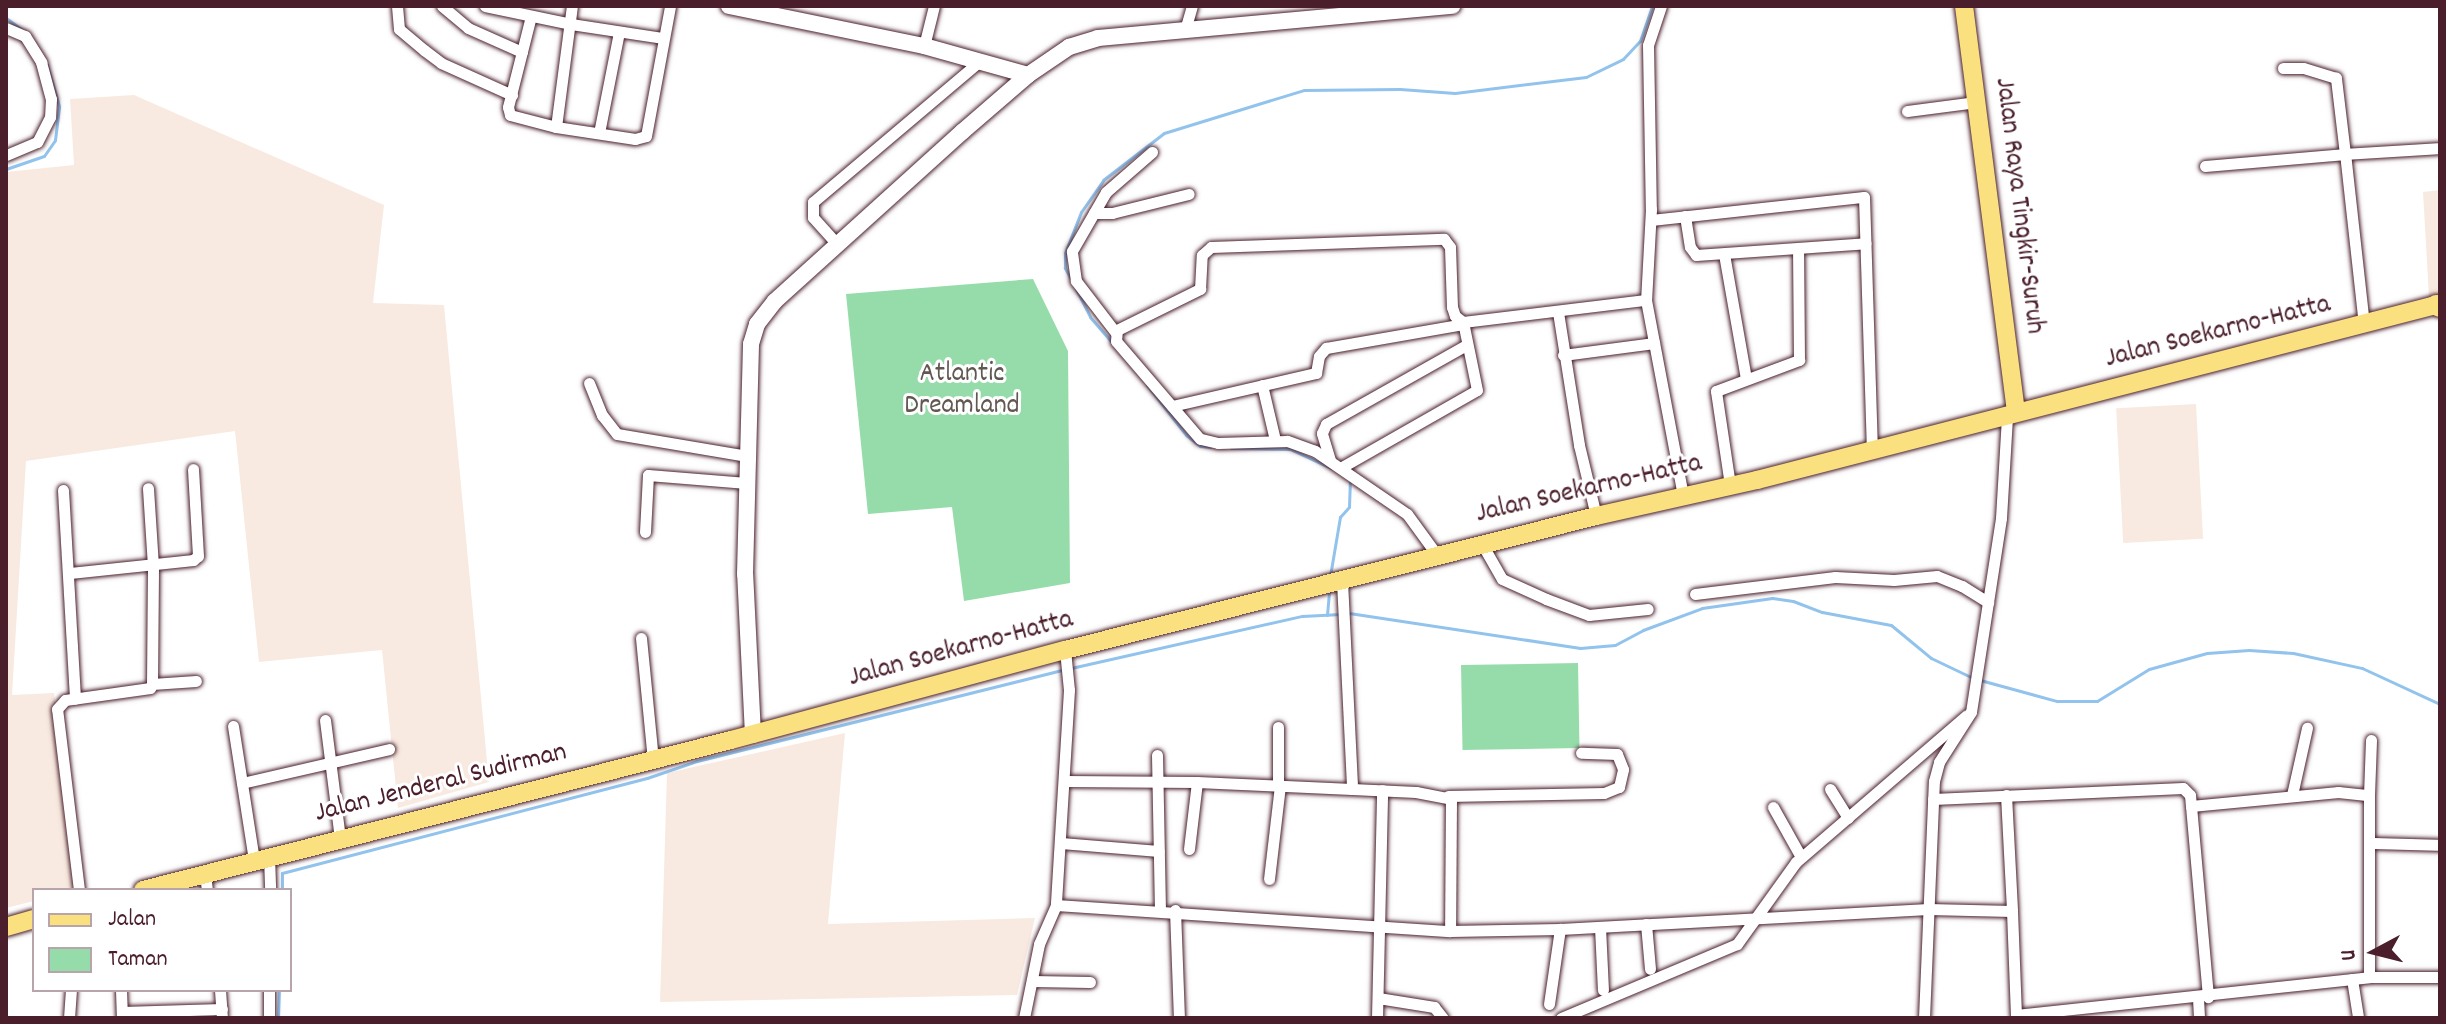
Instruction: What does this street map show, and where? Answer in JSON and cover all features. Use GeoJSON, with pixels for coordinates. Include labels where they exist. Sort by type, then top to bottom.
{"type":"FeatureCollection","features":[{"type":"Feature","properties":{"kind":"main road","name":"Jalan Raya Tingkir-Suruh"},"geometry":{"type":"LineString","coordinates":[[1964,6],[2012,414]]}},
{"type":"Feature","properties":{"kind":"main road","name":"Jalan Soekarno-Hatta"},"geometry":{"type":"LineString","coordinates":[[753,735],[1437,555],[1872,451],[2439,305]]}},
{"type":"Feature","properties":{"kind":"main road","name":"Jalan Jenderal Sudirman"},"geometry":{"type":"LineString","coordinates":[[159,888],[206,882],[261,858],[753,735]]}},
{"type":"Feature","properties":{"kind":"main road"},"geometry":{"type":"LineString","coordinates":[[6,927],[32,920]]}},
{"type":"Feature","properties":{"kind":"street"},"geometry":{"type":"LineString","coordinates":[[397,6],[399,29],[424,50],[441,63],[512,95]]}},
{"type":"Feature","properties":{"kind":"street"},"geometry":{"type":"LineString","coordinates":[[442,6],[468,28],[522,52]]}},
{"type":"Feature","properties":{"kind":"street"},"geometry":{"type":"LineString","coordinates":[[485,6],[571,24],[662,38]]}},
{"type":"Feature","properties":{"kind":"street"},"geometry":{"type":"LineString","coordinates":[[556,127],[572,6]]}},
{"type":"Feature","properties":{"kind":"street"},"geometry":{"type":"LineString","coordinates":[[531,16],[508,107],[513,117],[635,139],[646,136],[670,6]]}},
{"type":"Feature","properties":{"kind":"street"},"geometry":{"type":"LineString","coordinates":[[729,6],[924,46],[1028,75]]}},
{"type":"Feature","properties":{"kind":"street"},"geometry":{"type":"LineString","coordinates":[[924,46],[934,6]]}},
{"type":"Feature","properties":{"kind":"street"},"geometry":{"type":"LineString","coordinates":[[1185,30],[1192,6]]}},
{"type":"Feature","properties":{"kind":"street"},"geometry":{"type":"LineString","coordinates":[[753,735],[745,574],[751,344],[757,324],[775,301],[1028,75],[1058,53],[1098,38],[1453,6]]}},
{"type":"Feature","properties":{"kind":"street"},"geometry":{"type":"LineString","coordinates":[[1661,6],[1648,45],[1651,220],[1646,300],[1683,496]]}},
{"type":"Feature","properties":{"kind":"street"},"geometry":{"type":"LineString","coordinates":[[6,28],[25,36],[41,62],[51,99],[50,117],[37,142],[6,155]]}},
{"type":"Feature","properties":{"kind":"street"},"geometry":{"type":"LineString","coordinates":[[599,133],[619,32]]}},
{"type":"Feature","properties":{"kind":"street"},"geometry":{"type":"LineString","coordinates":[[837,244],[813,217],[813,202],[980,61]]}},
{"type":"Feature","properties":{"kind":"street"},"geometry":{"type":"LineString","coordinates":[[2283,68],[2303,68],[2336,78],[2364,325]]}},
{"type":"Feature","properties":{"kind":"street"},"geometry":{"type":"LineString","coordinates":[[1907,111],[1976,102]]}},
{"type":"Feature","properties":{"kind":"street"},"geometry":{"type":"LineString","coordinates":[[2205,166],[2440,148]]}},
{"type":"Feature","properties":{"kind":"street"},"geometry":{"type":"LineString","coordinates":[[1152,152],[1106,192],[1072,251],[1076,281],[1116,333],[1116,341],[1194,435],[1206,441],[1275,440],[1298,444],[1342,467],[1407,514],[1437,555]]}},
{"type":"Feature","properties":{"kind":"street"},"geometry":{"type":"LineString","coordinates":[[1094,213],[1112,213],[1189,194]]}},
{"type":"Feature","properties":{"kind":"street"},"geometry":{"type":"LineString","coordinates":[[1651,220],[1864,196],[1872,451]]}},
{"type":"Feature","properties":{"kind":"street"},"geometry":{"type":"LineString","coordinates":[[1685,216],[1692,253],[1724,254],[1866,243]]}},
{"type":"Feature","properties":{"kind":"street"},"geometry":{"type":"LineString","coordinates":[[1116,333],[1122,326],[1200,289],[1202,258],[1209,248],[1441,238],[1450,247],[1453,310],[1463,323],[1476,391],[1342,467]]}},
{"type":"Feature","properties":{"kind":"street"},"geometry":{"type":"LineString","coordinates":[[1730,485],[1715,397],[1718,388],[1800,359],[1798,249]]}},
{"type":"Feature","properties":{"kind":"street"},"geometry":{"type":"LineString","coordinates":[[1724,254],[1746,379]]}},
{"type":"Feature","properties":{"kind":"street"},"geometry":{"type":"LineString","coordinates":[[1172,406],[1316,373],[1319,356],[1326,348],[1463,323],[1646,300]]}},
{"type":"Feature","properties":{"kind":"street"},"geometry":{"type":"LineString","coordinates":[[1558,312],[1563,355],[1596,516]]}},
{"type":"Feature","properties":{"kind":"street"},"geometry":{"type":"LineString","coordinates":[[1563,355],[1654,343]]}},
{"type":"Feature","properties":{"kind":"street"},"geometry":{"type":"LineString","coordinates":[[1330,460],[1322,433],[1326,424],[1466,345]]}},
{"type":"Feature","properties":{"kind":"street"},"geometry":{"type":"LineString","coordinates":[[589,383],[602,415],[617,434],[747,456]]}},
{"type":"Feature","properties":{"kind":"street"},"geometry":{"type":"LineString","coordinates":[[1262,385],[1275,440]]}},
{"type":"Feature","properties":{"kind":"street"},"geometry":{"type":"LineString","coordinates":[[1924,1018],[1933,799],[1939,762],[1971,712],[2001,518],[2012,414]]}},
{"type":"Feature","properties":{"kind":"street"},"geometry":{"type":"LineString","coordinates":[[70,573],[153,566],[193,560],[198,556],[193,469]]}},
{"type":"Feature","properties":{"kind":"street"},"geometry":{"type":"LineString","coordinates":[[645,532],[648,475],[747,483]]}},
{"type":"Feature","properties":{"kind":"street"},"geometry":{"type":"LineString","coordinates":[[79,888],[57,709],[65,700],[150,688],[152,684],[153,566],[148,488]]}},
{"type":"Feature","properties":{"kind":"street"},"geometry":{"type":"LineString","coordinates":[[63,490],[75,699]]}},
{"type":"Feature","properties":{"kind":"street"},"geometry":{"type":"LineString","coordinates":[[1482,544],[1502,579],[1546,599],[1589,615],[1648,609]]}},
{"type":"Feature","properties":{"kind":"street"},"geometry":{"type":"LineString","coordinates":[[1695,594],[1835,577],[1894,580],[1937,576],[1962,586],[1988,602]]}},
{"type":"Feature","properties":{"kind":"street"},"geometry":{"type":"LineString","coordinates":[[1333,583],[1344,610],[1346,625],[1352,789]]}},
{"type":"Feature","properties":{"kind":"street"},"geometry":{"type":"LineString","coordinates":[[641,638],[653,760]]}},
{"type":"Feature","properties":{"kind":"street"},"geometry":{"type":"LineString","coordinates":[[1024,1018],[1043,931],[1056,905],[1069,690],[1066,654]]}},
{"type":"Feature","properties":{"kind":"street"},"geometry":{"type":"LineString","coordinates":[[152,684],[196,681]]}},
{"type":"Feature","properties":{"kind":"street"},"geometry":{"type":"LineString","coordinates":[[1561,1018],[1737,944],[1801,857],[1971,712]]}},
{"type":"Feature","properties":{"kind":"street"},"geometry":{"type":"LineString","coordinates":[[325,720],[340,838]]}},
{"type":"Feature","properties":{"kind":"street"},"geometry":{"type":"LineString","coordinates":[[233,726],[242,783],[269,888]]}},
{"type":"Feature","properties":{"kind":"street"},"geometry":{"type":"LineString","coordinates":[[1269,879],[1279,786],[1278,727]]}},
{"type":"Feature","properties":{"kind":"street"},"geometry":{"type":"LineString","coordinates":[[2292,795],[2307,728]]}},
{"type":"Feature","properties":{"kind":"street"},"geometry":{"type":"LineString","coordinates":[[2369,977],[2371,740]]}},
{"type":"Feature","properties":{"kind":"street"},"geometry":{"type":"LineString","coordinates":[[242,783],[389,749]]}},
{"type":"Feature","properties":{"kind":"street"},"geometry":{"type":"LineString","coordinates":[[1064,781],[1156,780],[1448,796],[1604,793],[1619,787],[1623,769],[1617,754],[1581,753]]}},
{"type":"Feature","properties":{"kind":"street"},"geometry":{"type":"LineString","coordinates":[[1157,755],[1160,909]]}},
{"type":"Feature","properties":{"kind":"street"},"geometry":{"type":"LineString","coordinates":[[1189,849],[1197,782]]}},
{"type":"Feature","properties":{"kind":"street"},"geometry":{"type":"LineString","coordinates":[[1933,799],[2183,788],[2190,795],[2191,806],[2203,997],[2199,1018]]}},
{"type":"Feature","properties":{"kind":"street"},"geometry":{"type":"LineString","coordinates":[[1830,789],[1848,818]]}},
{"type":"Feature","properties":{"kind":"street"},"geometry":{"type":"LineString","coordinates":[[1377,1018],[1382,790]]}},
{"type":"Feature","properties":{"kind":"street"},"geometry":{"type":"LineString","coordinates":[[2191,806],[2338,792],[2369,795]]}},
{"type":"Feature","properties":{"kind":"street"},"geometry":{"type":"LineString","coordinates":[[2006,795],[2016,1016],[2369,977],[2440,977]]}},
{"type":"Feature","properties":{"kind":"street"},"geometry":{"type":"LineString","coordinates":[[1448,796],[1452,802],[1450,931]]}},
{"type":"Feature","properties":{"kind":"street"},"geometry":{"type":"LineString","coordinates":[[1773,807],[1801,857]]}},
{"type":"Feature","properties":{"kind":"street"},"geometry":{"type":"LineString","coordinates":[[1061,843],[1159,851]]}},
{"type":"Feature","properties":{"kind":"street"},"geometry":{"type":"LineString","coordinates":[[2370,843],[2440,845]]}},
{"type":"Feature","properties":{"kind":"street"},"geometry":{"type":"LineString","coordinates":[[1056,905],[1160,909],[1450,931],[1560,929],[1928,909],[2012,911]]}},
{"type":"Feature","properties":{"kind":"street"},"geometry":{"type":"LineString","coordinates":[[1175,910],[1179,1018]]}},
{"type":"Feature","properties":{"kind":"street"},"geometry":{"type":"LineString","coordinates":[[1646,924],[1650,969]]}},
{"type":"Feature","properties":{"kind":"street"},"geometry":{"type":"LineString","coordinates":[[1600,927],[1603,990]]}},
{"type":"Feature","properties":{"kind":"street"},"geometry":{"type":"LineString","coordinates":[[1549,1004],[1560,929]]}},
{"type":"Feature","properties":{"kind":"street"},"geometry":{"type":"LineString","coordinates":[[2352,979],[2358,1018]]}},
{"type":"Feature","properties":{"kind":"street"},"geometry":{"type":"LineString","coordinates":[[1032,981],[1090,982]]}},
{"type":"Feature","properties":{"kind":"street"},"geometry":{"type":"LineString","coordinates":[[69,1018],[71,992]]}},
{"type":"Feature","properties":{"kind":"street"},"geometry":{"type":"LineString","coordinates":[[121,992],[122,1015],[222,1014],[220,992]]}},
{"type":"Feature","properties":{"kind":"street"},"geometry":{"type":"LineString","coordinates":[[269,992],[269,1018]]}},
{"type":"Feature","properties":{"kind":"street"},"geometry":{"type":"LineString","coordinates":[[1378,998],[1434,1007],[1443,1018]]}},
{"type":"Feature","properties":{"kind":"shaded area"},"geometry":{"type":"Polygon","coordinates":[[[134,95],[384,205],[373,303],[444,305],[489,782],[398,808],[382,650],[259,662],[235,431],[26,461],[12,695],[54,693],[78,888],[32,888],[32,902],[6,908],[6,172],[74,165],[70,99],[134,95]]]}},
{"type":"Feature","properties":{"kind":"shaded area"},"geometry":{"type":"Polygon","coordinates":[[[2440,190],[2440,294],[2429,297],[2423,192],[2440,190]]]}},
{"type":"Feature","properties":{"kind":"shaded area"},"geometry":{"type":"Polygon","coordinates":[[[2196,404],[2203,539],[2123,543],[2116,408],[2196,404]]]}},
{"type":"Feature","properties":{"kind":"shaded area"},"geometry":{"type":"Polygon","coordinates":[[[845,733],[828,924],[1035,918],[1017,995],[660,1002],[667,773],[845,733]]]}},
{"type":"Feature","properties":{"kind":"green space","name":"Atlantic Dreamland"},"geometry":{"type":"Polygon","coordinates":[[[1033,279],[1068,351],[1070,583],[964,601],[952,507],[868,514],[846,294],[1033,279]]]}},
{"type":"Feature","properties":{"kind":"green space"},"geometry":{"type":"Polygon","coordinates":[[[1578,663],[1579,748],[1463,750],[1461,665],[1578,663]]]}},
{"type":"Feature","properties":{"kind":"waterway"},"geometry":{"type":"LineString","coordinates":[[1071,279],[1065,268],[1065,253],[1081,212],[1103,180],[1164,133],[1304,90],[1400,89],[1455,93],[1586,77],[1623,59],[1640,41],[1652,6]]}},
{"type":"Feature","properties":{"kind":"waterway"},"geometry":{"type":"LineString","coordinates":[[6,18],[25,32]]}},
{"type":"Feature","properties":{"kind":"waterway"},"geometry":{"type":"LineString","coordinates":[[6,169],[44,156],[55,140],[59,106],[47,65]]}},
{"type":"Feature","properties":{"kind":"waterway"},"geometry":{"type":"LineString","coordinates":[[1076,289],[1090,317],[1112,342]]}},
{"type":"Feature","properties":{"kind":"waterway"},"geometry":{"type":"LineString","coordinates":[[1147,385],[1186,435],[1200,446],[1211,447]]}},
{"type":"Feature","properties":{"kind":"waterway"},"geometry":{"type":"LineString","coordinates":[[1231,448],[1290,449],[1331,468]]}},
{"type":"Feature","properties":{"kind":"waterway"},"geometry":{"type":"LineString","coordinates":[[1330,576],[1340,517],[1349,507],[1350,480]]}},
{"type":"Feature","properties":{"kind":"waterway"},"geometry":{"type":"LineString","coordinates":[[1327,615],[1329,592]]}},
{"type":"Feature","properties":{"kind":"waterway"},"geometry":{"type":"LineString","coordinates":[[1349,613],[1580,648],[1615,645],[1643,630],[1702,608],[1772,598],[1793,601],[1822,612],[1891,625],[1931,658],[1973,678]]}},
{"type":"Feature","properties":{"kind":"waterway"},"geometry":{"type":"LineString","coordinates":[[1071,668],[1302,616],[1341,614]]}},
{"type":"Feature","properties":{"kind":"waterway"},"geometry":{"type":"LineString","coordinates":[[1980,680],[2057,701],[2097,701],[2149,669],[2207,653],[2249,650],[2293,653],[2362,668],[2440,704]]}},
{"type":"Feature","properties":{"kind":"waterway"},"geometry":{"type":"LineString","coordinates":[[282,888],[282,873],[647,778],[697,761],[1063,670]]}},
{"type":"Feature","properties":{"kind":"waterway"},"geometry":{"type":"LineString","coordinates":[[278,1018],[279,992]]}}]}
